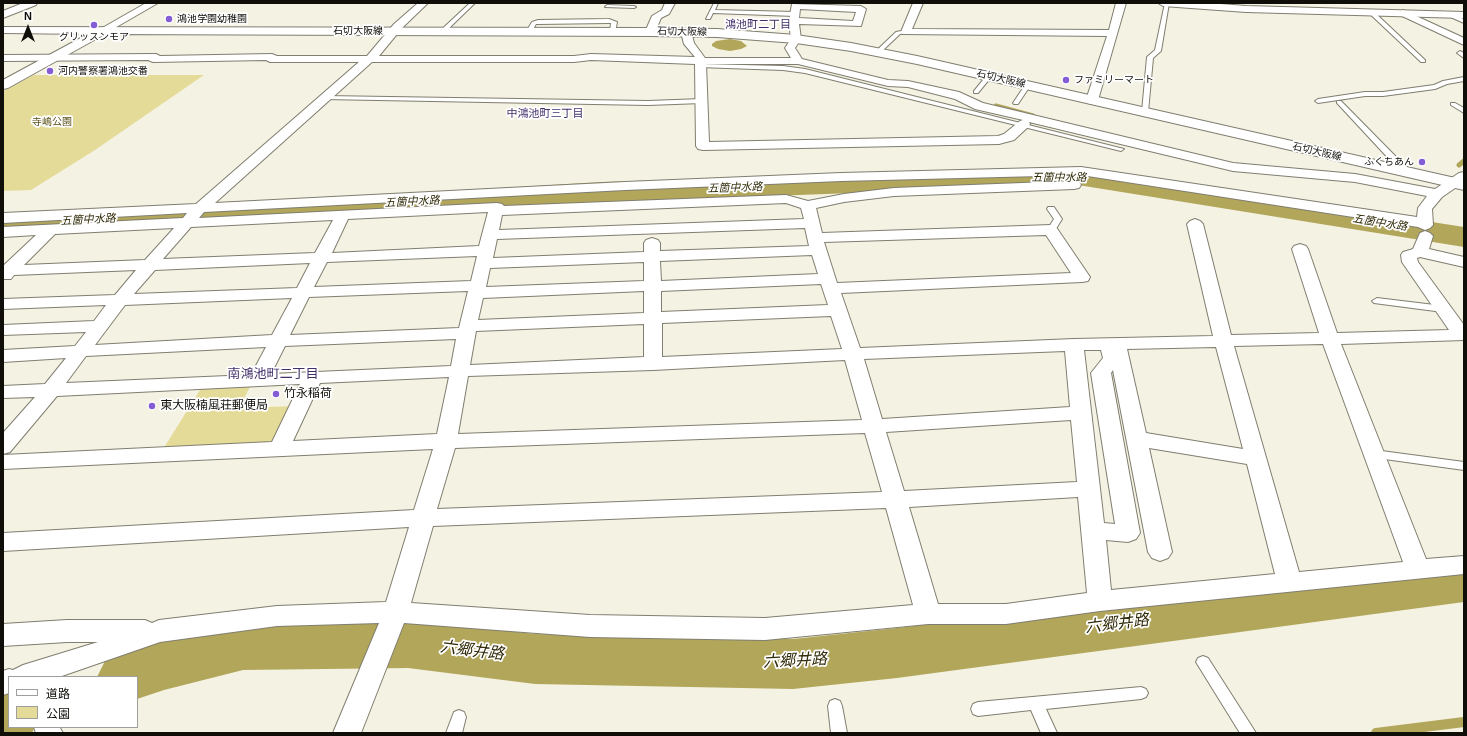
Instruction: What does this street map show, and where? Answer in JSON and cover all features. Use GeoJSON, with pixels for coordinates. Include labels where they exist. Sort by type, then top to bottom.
{"type":"FeatureCollection","features":[{"type":"Feature","properties":{"kind":"main road"},"geometry":{"type":"LineString","coordinates":[[5,13],[32,3]]}},
{"type":"Feature","properties":{"kind":"main road"},"geometry":{"type":"LineString","coordinates":[[1163,3],[1246,9],[1464,15]]}},
{"type":"Feature","properties":{"kind":"main road","name":"石切大阪線"},"geometry":{"type":"LineString","coordinates":[[4,31],[394,32],[532,27],[613,32],[686,32],[796,39],[878,52],[1406,172],[1460,181]]}},
{"type":"Feature","properties":{"kind":"main road"},"geometry":{"type":"LineString","coordinates":[[3,85],[102,31]]}},
{"type":"Feature","properties":{"kind":"street"},"geometry":{"type":"LineString","coordinates":[[102,31],[153,3]]}},
{"type":"Feature","properties":{"kind":"street"},"geometry":{"type":"LineString","coordinates":[[3,447],[51,390],[120,299],[199,208],[370,58],[423,3]]}},
{"type":"Feature","properties":{"kind":"street"},"geometry":{"type":"LineString","coordinates":[[650,32],[657,16],[666,12],[670,3]]}},
{"type":"Feature","properties":{"kind":"street"},"geometry":{"type":"LineString","coordinates":[[918,3],[906,32],[1113,33]]}},
{"type":"Feature","properties":{"kind":"street"},"geometry":{"type":"LineString","coordinates":[[1092,100],[1121,3]]}},
{"type":"Feature","properties":{"kind":"street"},"geometry":{"type":"LineString","coordinates":[[861,9],[857,24],[795,11],[861,9]]}},
{"type":"Feature","properties":{"kind":"street"},"geometry":{"type":"LineString","coordinates":[[795,11],[796,39],[790,48],[798,61]]}},
{"type":"Feature","properties":{"kind":"street"},"geometry":{"type":"LineString","coordinates":[[1403,13],[1464,42]]}},
{"type":"Feature","properties":{"kind":"street"},"geometry":{"type":"LineString","coordinates":[[686,32],[689,44],[700,56],[703,146],[999,140],[1008,137],[1024,124]]}},
{"type":"Feature","properties":{"kind":"street"},"geometry":{"type":"LineString","coordinates":[[3,63],[113,57],[156,57],[153,59],[252,57],[272,57],[270,59],[574,59],[613,57],[700,63],[798,61],[888,83],[908,84],[959,96],[979,106],[1233,167],[1356,178],[1437,194]]}},
{"type":"Feature","properties":{"kind":"street"},"geometry":{"type":"LineString","coordinates":[[3,58],[48,61]]}},
{"type":"Feature","properties":{"kind":"street"},"geometry":{"type":"LineString","coordinates":[[3,218],[625,186],[943,174],[1081,171],[1424,234],[1464,262]]}},
{"type":"Feature","properties":{"kind":"street"},"geometry":{"type":"LineString","coordinates":[[943,174],[950,190]]}},
{"type":"Feature","properties":{"kind":"street"},"geometry":{"type":"LineString","coordinates":[[1460,181],[1437,194],[1425,208],[1424,234],[1409,255],[1410,262],[1463,335]]}},
{"type":"Feature","properties":{"kind":"street"},"geometry":{"type":"LineString","coordinates":[[496,211],[786,199],[808,205],[844,198],[894,192],[1074,185]]}},
{"type":"Feature","properties":{"kind":"street"},"geometry":{"type":"LineString","coordinates":[[652,204],[651,319],[653,364]]}},
{"type":"Feature","properties":{"kind":"street"},"geometry":{"type":"LineString","coordinates":[[808,205],[815,237],[853,354],[928,614]]}},
{"type":"Feature","properties":{"kind":"street"},"geometry":{"type":"LineString","coordinates":[[3,232],[497,207],[467,329],[446,441],[394,618],[347,733]]}},
{"type":"Feature","properties":{"kind":"street"},"geometry":{"type":"LineString","coordinates":[[258,380],[343,215]]}},
{"type":"Feature","properties":{"kind":"street"},"geometry":{"type":"LineString","coordinates":[[1195,224],[1224,342],[1290,583]]}},
{"type":"Feature","properties":{"kind":"street"},"geometry":{"type":"LineString","coordinates":[[5,273],[51,229]]}},
{"type":"Feature","properties":{"kind":"street"},"geometry":{"type":"LineString","coordinates":[[3,304],[303,293],[1082,277],[1051,230],[815,237],[652,229],[490,235]]}},
{"type":"Feature","properties":{"kind":"street"},"geometry":{"type":"LineString","coordinates":[[5,273],[322,258],[652,256],[815,237]]}},
{"type":"Feature","properties":{"kind":"street"},"geometry":{"type":"LineString","coordinates":[[1300,249],[1330,339],[1418,570]]}},
{"type":"Feature","properties":{"kind":"street"},"geometry":{"type":"LineString","coordinates":[[3,356],[467,329],[839,310]]}},
{"type":"Feature","properties":{"kind":"street"},"geometry":{"type":"LineString","coordinates":[[3,330],[99,326]]}},
{"type":"Feature","properties":{"kind":"street"},"geometry":{"type":"LineString","coordinates":[[3,392],[1074,345],[1463,335]]}},
{"type":"Feature","properties":{"kind":"street"},"geometry":{"type":"LineString","coordinates":[[1074,345],[1100,601]]}},
{"type":"Feature","properties":{"kind":"street"},"geometry":{"type":"LineString","coordinates":[[1114,345],[1137,439],[1160,552]]}},
{"type":"Feature","properties":{"kind":"street"},"geometry":{"type":"LineString","coordinates":[[1093,531],[1128,534],[1100,373],[1112,358],[1114,345]]}},
{"type":"Feature","properties":{"kind":"street"},"geometry":{"type":"LineString","coordinates":[[279,449],[313,378]]}},
{"type":"Feature","properties":{"kind":"street"},"geometry":{"type":"LineString","coordinates":[[3,462],[446,441],[873,426],[1081,413]]}},
{"type":"Feature","properties":{"kind":"street"},"geometry":{"type":"LineString","coordinates":[[1137,439],[1256,458]]}},
{"type":"Feature","properties":{"kind":"street"},"geometry":{"type":"LineString","coordinates":[[3,542],[424,518],[895,500],[1088,489]]}},
{"type":"Feature","properties":{"kind":"street"},"geometry":{"type":"LineString","coordinates":[[3,635],[67,631],[159,631],[277,616],[394,618],[590,626],[765,629],[928,614],[1006,614],[1100,601],[1464,565]]}},
{"type":"Feature","properties":{"kind":"street"},"geometry":{"type":"LineString","coordinates":[[25,676],[84,658],[159,631]]}},
{"type":"Feature","properties":{"kind":"lane"},"geometry":{"type":"LineString","coordinates":[[443,31],[473,3]]}},
{"type":"Feature","properties":{"kind":"lane"},"geometry":{"type":"LineString","coordinates":[[708,18],[716,3]]}},
{"type":"Feature","properties":{"kind":"lane"},"geometry":{"type":"LineString","coordinates":[[1146,112],[1150,57],[1158,51],[1168,3]]}},
{"type":"Feature","properties":{"kind":"lane"},"geometry":{"type":"LineString","coordinates":[[602,12],[609,4],[634,7]]}},
{"type":"Feature","properties":{"kind":"lane"},"geometry":{"type":"LineString","coordinates":[[712,11],[795,11]]}},
{"type":"Feature","properties":{"kind":"lane"},"geometry":{"type":"LineString","coordinates":[[1371,12],[1423,61]]}},
{"type":"Feature","properties":{"kind":"lane"},"geometry":{"type":"LineString","coordinates":[[1448,14],[1464,21]]}},
{"type":"Feature","properties":{"kind":"lane"},"geometry":{"type":"LineString","coordinates":[[532,27],[539,18]]}},
{"type":"Feature","properties":{"kind":"lane"},"geometry":{"type":"LineString","coordinates":[[878,52],[898,33],[906,32]]}},
{"type":"Feature","properties":{"kind":"lane"},"geometry":{"type":"LineString","coordinates":[[700,63],[783,68],[805,71],[1121,149]]}},
{"type":"Feature","properties":{"kind":"lane"},"geometry":{"type":"LineString","coordinates":[[976,92],[989,76]]}},
{"type":"Feature","properties":{"kind":"lane"},"geometry":{"type":"LineString","coordinates":[[1318,101],[1365,94],[1383,94],[1435,87],[1445,82],[1464,80]]}},
{"type":"Feature","properties":{"kind":"lane"},"geometry":{"type":"LineString","coordinates":[[1016,103],[1027,86]]}},
{"type":"Feature","properties":{"kind":"lane"},"geometry":{"type":"LineString","coordinates":[[325,98],[626,102],[702,101]]}},
{"type":"Feature","properties":{"kind":"lane"},"geometry":{"type":"LineString","coordinates":[[1339,102],[1406,172]]}},
{"type":"Feature","properties":{"kind":"lane"},"geometry":{"type":"LineString","coordinates":[[1453,104],[1464,111]]}},
{"type":"Feature","properties":{"kind":"lane"},"geometry":{"type":"LineString","coordinates":[[1051,209],[1058,219],[1051,230]]}},
{"type":"Feature","properties":{"kind":"lane"},"geometry":{"type":"LineString","coordinates":[[1377,301],[1443,309]]}},
{"type":"Feature","properties":{"kind":"lane"},"geometry":{"type":"LineString","coordinates":[[1374,454],[1464,466]]}},
{"type":"Feature","properties":{"kind":"lane"},"geometry":{"type":"LineString","coordinates":[[1203,662],[1248,733]]}},
{"type":"Feature","properties":{"kind":"lane"},"geometry":{"type":"LineString","coordinates":[[978,709],[1141,693]]}},
{"type":"Feature","properties":{"kind":"lane"},"geometry":{"type":"LineString","coordinates":[[1036,704],[1049,733]]}},
{"type":"Feature","properties":{"kind":"lane"},"geometry":{"type":"LineString","coordinates":[[835,706],[839,733]]}},
{"type":"Feature","properties":{"kind":"lane"},"geometry":{"type":"LineString","coordinates":[[454,733],[459,717]]}},
{"type":"Feature","properties":{"kind":"green space","name":"寺嶋公園"},"geometry":{"type":"Polygon","coordinates":[[[34,75],[204,75],[95,150],[31,190],[3,191],[3,91],[34,75]]]}},
{"type":"Feature","properties":{"kind":"green space"},"geometry":{"type":"Polygon","coordinates":[[[252,383],[239,408],[297,406],[277,446],[162,451],[203,385],[252,383]]]}},
{"type":"Feature","properties":{"kind":"shaded area"},"geometry":{"type":"Polygon","coordinates":[[[730,39],[741,41],[747,46],[730,51],[718,49],[712,46],[712,44],[716,41],[730,39]]]}},
{"type":"Feature","properties":{"kind":"waterway"},"geometry":{"type":"LineString","coordinates":[[996,106],[1033,116]]}},
{"type":"Feature","properties":{"kind":"waterway"},"geometry":{"type":"LineString","coordinates":[[1459,165],[1464,161]]}},
{"type":"Feature","properties":{"kind":"waterway","name":"五箇中水路"},"geometry":{"type":"LineString","coordinates":[[3,224],[212,215],[602,192],[1078,176],[1464,237]]}},
{"type":"Feature","properties":{"kind":"waterway","name":"六郷井路"},"geometry":{"type":"LineString","coordinates":[[130,676],[161,665],[243,646],[408,644],[535,659],[793,664],[897,653],[1464,581]]}},
{"type":"Feature","properties":{"kind":"waterway","name":"六郷井路"},"geometry":{"type":"LineString","coordinates":[[3,718],[8,716]]}},
{"type":"Feature","properties":{"kind":"waterway"},"geometry":{"type":"LineString","coordinates":[[1376,733],[1464,722]]}},
{"type":"Feature","properties":{"kind":"place","name":"鴻池学園幼稚園"},"geometry":{"type":"Point","coordinates":[169,19]}},
{"type":"Feature","properties":{"kind":"place","name":"グリッスンモア"},"geometry":{"type":"Point","coordinates":[94,25]}},
{"type":"Feature","properties":{"kind":"place","name":"河内警察署鴻池交番"},"geometry":{"type":"Point","coordinates":[50,71]}},
{"type":"Feature","properties":{"kind":"place","name":"ファミリーマート"},"geometry":{"type":"Point","coordinates":[1066,80]}},
{"type":"Feature","properties":{"kind":"place","name":"ふくちあん"},"geometry":{"type":"Point","coordinates":[1422,162]}},
{"type":"Feature","properties":{"kind":"place","name":"竹永稲荷"},"geometry":{"type":"Point","coordinates":[276,394]}},
{"type":"Feature","properties":{"kind":"place","name":"東大阪楠風荘郵便局"},"geometry":{"type":"Point","coordinates":[152,406]}},
{"type":"Feature","properties":{"kind":"district","name":"鴻池町二丁目"},"geometry":{"type":"Point","coordinates":[758,25]}},
{"type":"Feature","properties":{"kind":"district","name":"中鴻池町三丁目"},"geometry":{"type":"Point","coordinates":[545,114]}},
{"type":"Feature","properties":{"kind":"district","name":"南鴻池町二丁目"},"geometry":{"type":"Point","coordinates":[273,374]}}]}
